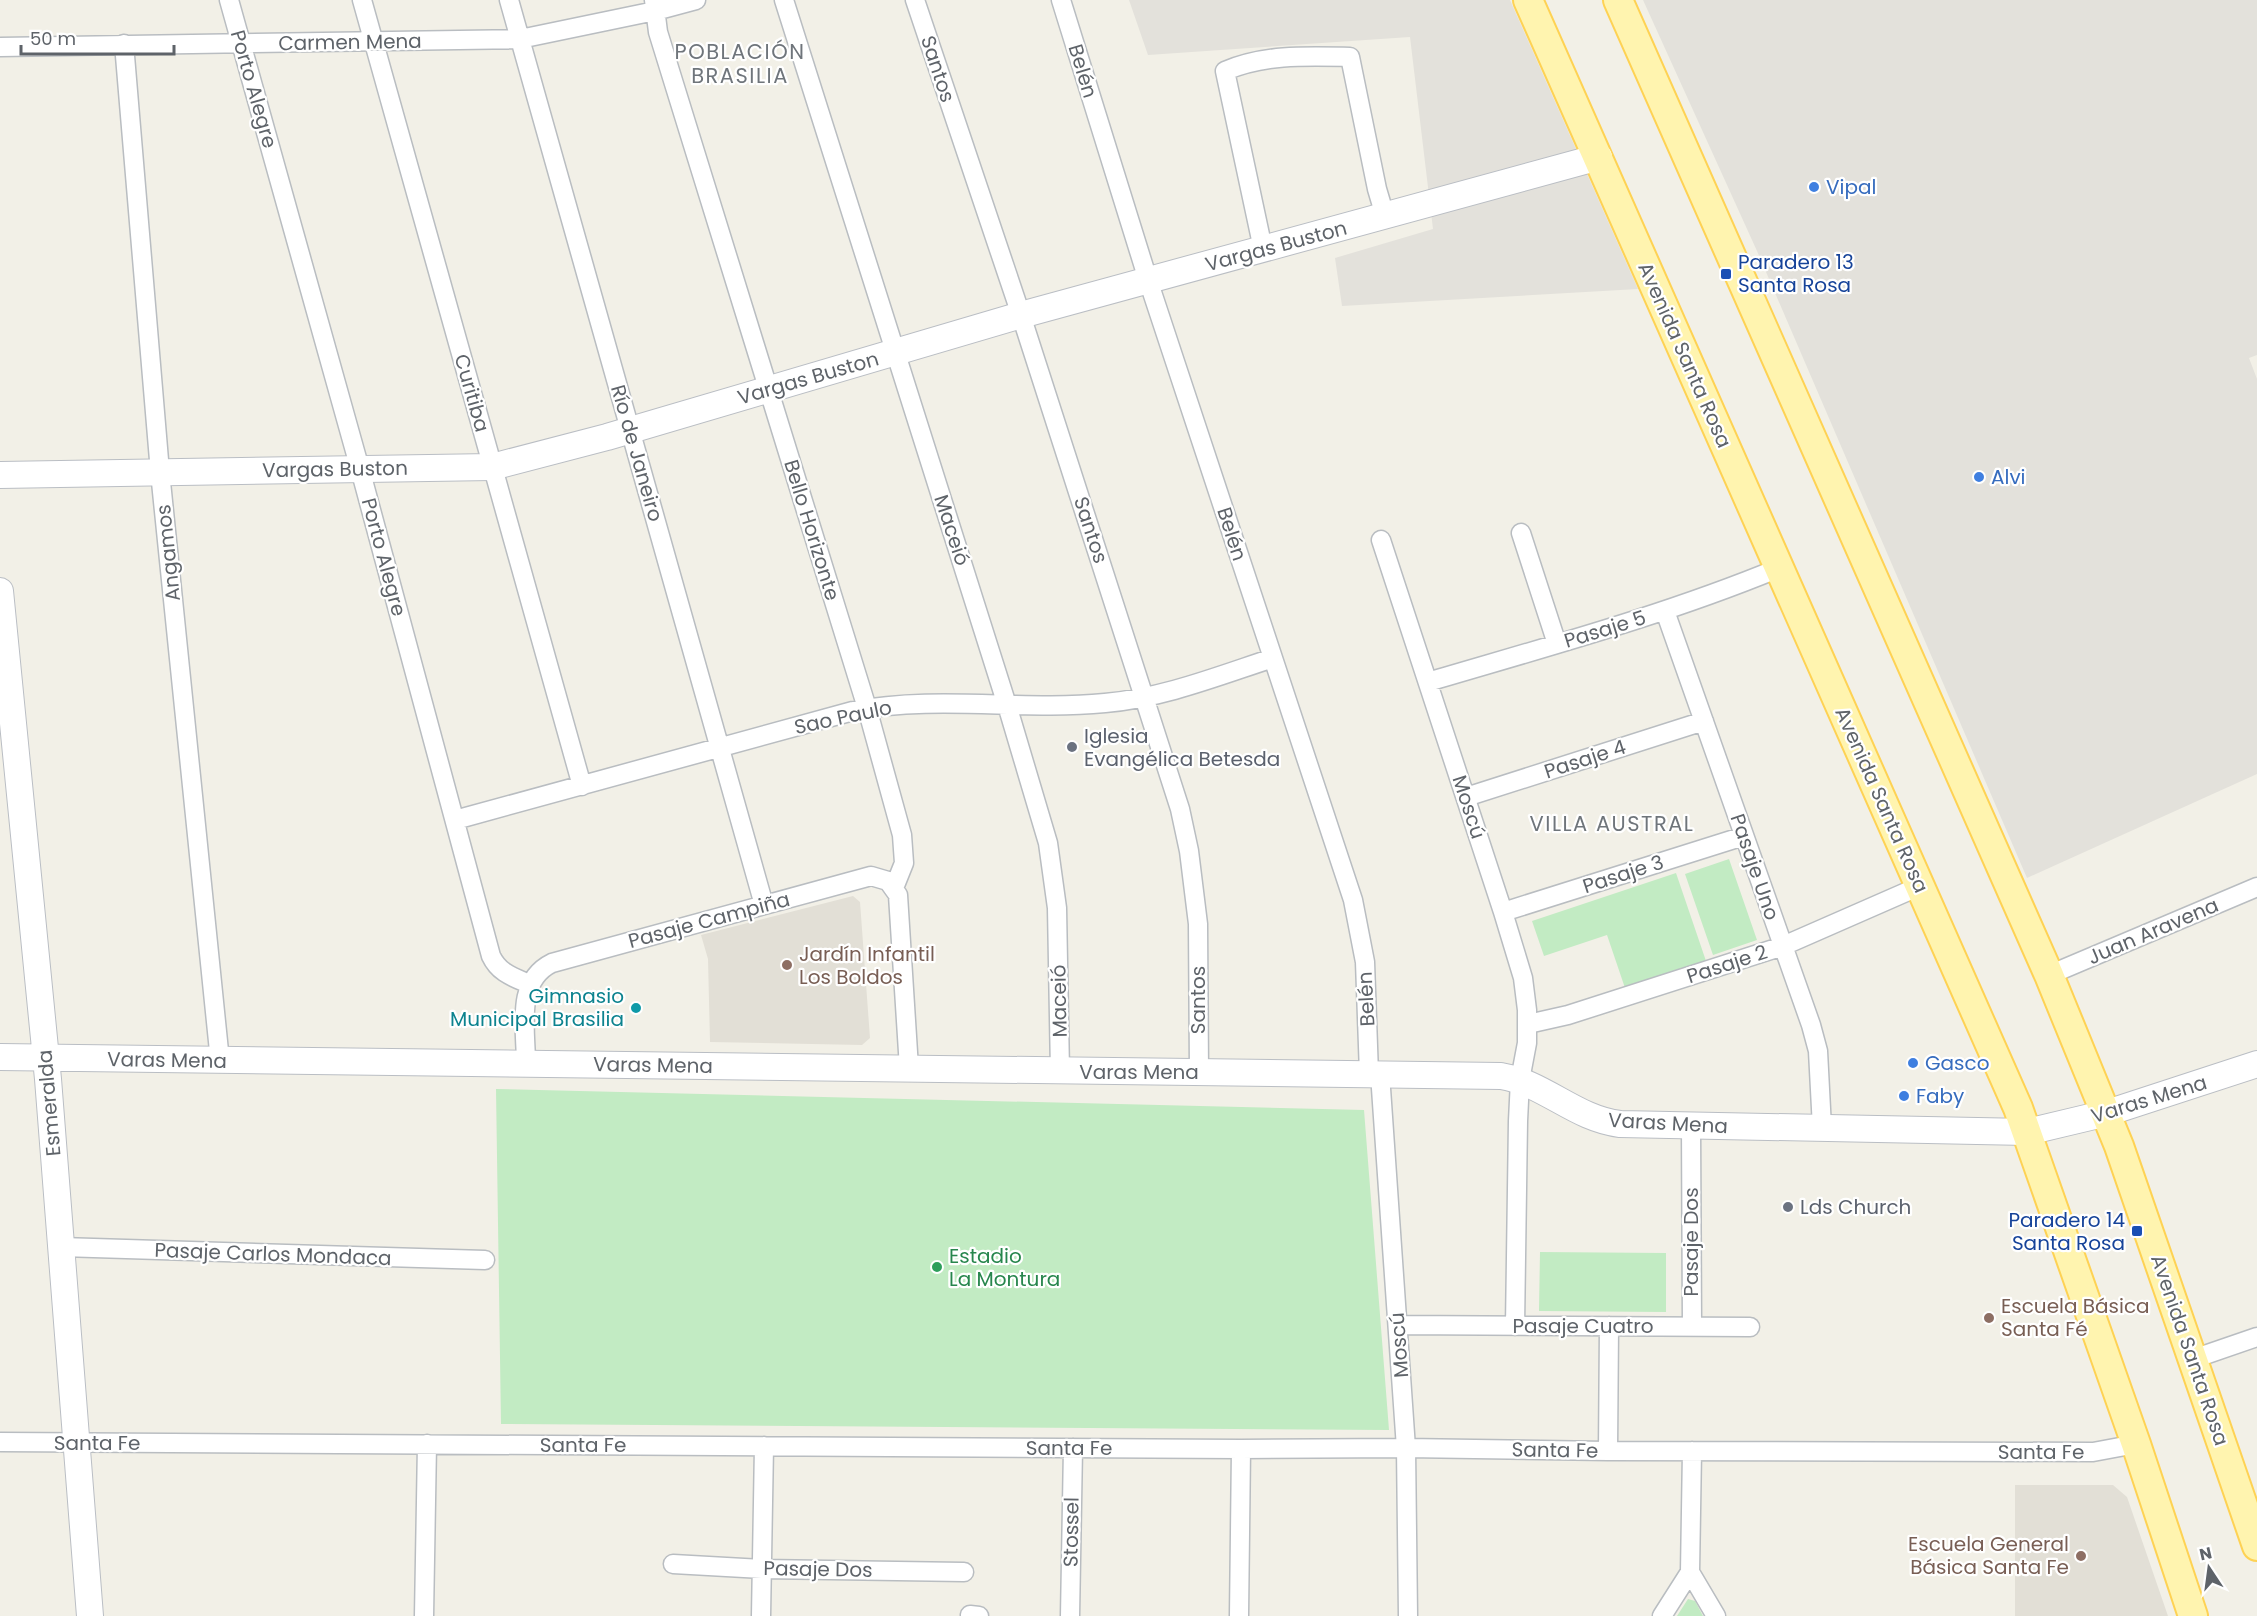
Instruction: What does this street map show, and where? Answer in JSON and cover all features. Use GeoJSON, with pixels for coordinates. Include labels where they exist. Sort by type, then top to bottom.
{"type":"FeatureCollection","features":[{"type":"Feature","properties":{"kind":"main road","name":"Avenida Santa Rosa"},"geometry":{"type":"LineString","coordinates":[[1528,0],[2027,1132],[2136,1444],[2193,1616]]}},
{"type":"Feature","properties":{"kind":"main road","name":"Avenida Santa Rosa"},"geometry":{"type":"LineString","coordinates":[[1618,0],[2049,975],[2107,1113],[2257,1546]]}},
{"type":"Feature","properties":{"kind":"street","name":"Porto Alegre"},"geometry":{"type":"LineString","coordinates":[[229,0],[494,962],[504,972],[529,984]]}},
{"type":"Feature","properties":{"kind":"street","name":"Curitiba"},"geometry":{"type":"LineString","coordinates":[[363,0],[582,786]]}},
{"type":"Feature","properties":{"kind":"street","name":"Río de Janeiro"},"geometry":{"type":"LineString","coordinates":[[509,0],[764,905]]}},
{"type":"Feature","properties":{"kind":"street","name":"Carmen Mena"},"geometry":{"type":"LineString","coordinates":[[0,46],[520,39],[655,6],[696,0]]}},
{"type":"Feature","properties":{"kind":"street","name":"Maceió"},"geometry":{"type":"LineString","coordinates":[[784,0],[1042,820],[1054,878],[1059,939],[1060,1071]]}},
{"type":"Feature","properties":{"kind":"street","name":"Santos"},"geometry":{"type":"LineString","coordinates":[[915,0],[1021,315],[1180,809],[1198,924],[1199,1073]]}},
{"type":"Feature","properties":{"kind":"street","name":"Belén"},"geometry":{"type":"LineString","coordinates":[[1061,0],[1148,280],[1356,911],[1365,962],[1375,1074]]}},
{"type":"Feature","properties":{"kind":"street","name":"Bello Horizonte"},"geometry":{"type":"LineString","coordinates":[[655,6],[658,32],[867,708],[902,835],[904,863],[894,888]]}},
{"type":"Feature","properties":{"kind":"street","name":"Angamos"},"geometry":{"type":"LineString","coordinates":[[124,44],[159,472],[220,1061]]}},
{"type":"Feature","properties":{"kind":"street"},"geometry":{"type":"LineString","coordinates":[[1263,249],[1225,71],[1240,65],[1292,56],[1350,57],[1377,189],[1385,216]]}},
{"type":"Feature","properties":{"kind":"street","name":"Vargas Buston"},"geometry":{"type":"LineString","coordinates":[[0,475],[492,467],[630,430],[1021,315],[1599,157]]}},
{"type":"Feature","properties":{"kind":"street"},"geometry":{"type":"LineString","coordinates":[[1521,533],[1557,644]]}},
{"type":"Feature","properties":{"kind":"street","name":"Moscú"},"geometry":{"type":"LineString","coordinates":[[1381,540],[1523,978],[1528,1024],[1526,1052],[1520,1080]]}},
{"type":"Feature","properties":{"kind":"street","name":"Pasaje 5"},"geometry":{"type":"LineString","coordinates":[[1428,682],[1665,610],[1731,588],[1779,568]]}},
{"type":"Feature","properties":{"kind":"street","name":"Esmeralda"},"geometry":{"type":"LineString","coordinates":[[0,591],[46,1058],[90,1616]]}},
{"type":"Feature","properties":{"kind":"street","name":"Pasaje Uno"},"geometry":{"type":"LineString","coordinates":[[1665,610],[1815,1038],[1819,1064],[1822,1128]]}},
{"type":"Feature","properties":{"kind":"street","name":"Sao Paulo"},"geometry":{"type":"LineString","coordinates":[[455,820],[867,708],[928,703],[1066,706],[1146,698],[1273,658]]}},
{"type":"Feature","properties":{"kind":"street","name":"Pasaje 4"},"geometry":{"type":"LineString","coordinates":[[1466,797],[1704,721]]}},
{"type":"Feature","properties":{"kind":"street","name":"Pasaje 3"},"geometry":{"type":"LineString","coordinates":[[1503,912],[1744,836]]}},
{"type":"Feature","properties":{"kind":"street","name":"Pasaje Campiña"},"geometry":{"type":"LineString","coordinates":[[529,984],[535,975],[552,963],[862,877],[880,877],[894,888]]}},
{"type":"Feature","properties":{"kind":"street","name":"Pasaje 2"},"geometry":{"type":"LineString","coordinates":[[1528,1024],[1569,1015],[1782,946],[1920,886]]}},
{"type":"Feature","properties":{"kind":"street","name":"Juan Aravena"},"geometry":{"type":"LineString","coordinates":[[2049,975],[2257,887]]}},
{"type":"Feature","properties":{"kind":"street"},"geometry":{"type":"LineString","coordinates":[[894,888],[900,904],[909,1068]]}},
{"type":"Feature","properties":{"kind":"street"},"geometry":{"type":"LineString","coordinates":[[526,1064],[525,1008],[529,984]]}},
{"type":"Feature","properties":{"kind":"street","name":"Varas Mena"},"geometry":{"type":"LineString","coordinates":[[0,1057],[1501,1076],[1520,1080],[1599,1120],[1620,1124],[2027,1132],[2107,1113],[2257,1064]]}},
{"type":"Feature","properties":{"kind":"street","name":"Moscú"},"geometry":{"type":"LineString","coordinates":[[1375,1074],[1407,1325],[1408,1616]]}},
{"type":"Feature","properties":{"kind":"street"},"geometry":{"type":"LineString","coordinates":[[1515,1326],[1520,1080]]}},
{"type":"Feature","properties":{"kind":"street","name":"Pasaje Dos"},"geometry":{"type":"LineString","coordinates":[[1690,1125],[1692,1327]]}},
{"type":"Feature","properties":{"kind":"street","name":"Pasaje Carlos Mondaca"},"geometry":{"type":"LineString","coordinates":[[61,1247],[485,1260]]}},
{"type":"Feature","properties":{"kind":"street","name":"Pasaje Cuatro"},"geometry":{"type":"LineString","coordinates":[[1407,1325],[1750,1327]]}},
{"type":"Feature","properties":{"kind":"street"},"geometry":{"type":"LineString","coordinates":[[1608,1451],[1609,1326]]}},
{"type":"Feature","properties":{"kind":"street"},"geometry":{"type":"LineString","coordinates":[[2193,1359],[2257,1337]]}},
{"type":"Feature","properties":{"kind":"street","name":"Santa Fe"},"geometry":{"type":"LineString","coordinates":[[0,1442],[2092,1452],[2136,1444]]}},
{"type":"Feature","properties":{"kind":"street"},"geometry":{"type":"LineString","coordinates":[[424,1616],[427,1444]]}},
{"type":"Feature","properties":{"kind":"street"},"geometry":{"type":"LineString","coordinates":[[762,1616],[764,1446]]}},
{"type":"Feature","properties":{"kind":"street","name":"Stossel"},"geometry":{"type":"LineString","coordinates":[[1070,1616],[1073,1448]]}},
{"type":"Feature","properties":{"kind":"street"},"geometry":{"type":"LineString","coordinates":[[1239,1616],[1241,1449]]}},
{"type":"Feature","properties":{"kind":"street"},"geometry":{"type":"LineString","coordinates":[[1662,1616],[1690,1572],[1692,1451]]}},
{"type":"Feature","properties":{"kind":"street","name":"Pasaje Dos"},"geometry":{"type":"LineString","coordinates":[[673,1564],[762,1569],[964,1572]]}},
{"type":"Feature","properties":{"kind":"street"},"geometry":{"type":"LineString","coordinates":[[1690,1572],[1716,1616]]}},
{"type":"Feature","properties":{"kind":"shaded area"},"geometry":{"type":"Polygon","coordinates":[[[1129,0],[1510,0],[1638,289],[1342,306],[1335,258],[1433,229],[1410,37],[1148,55],[1129,0]]]}},
{"type":"Feature","properties":{"kind":"shaded area"},"geometry":{"type":"Polygon","coordinates":[[[1643,0],[2257,0],[2257,355],[2249,358],[2257,379],[2257,774],[2027,878],[1757,251],[1643,0]]]}},
{"type":"Feature","properties":{"kind":"shaded area","name":"Jardín Infantil Los Boldos"},"geometry":{"type":"Polygon","coordinates":[[[853,896],[860,902],[870,1038],[862,1045],[710,1042],[708,959],[701,935],[853,896]]]}},
{"type":"Feature","properties":{"kind":"shaded area","name":"Escuela General Básica Santa Fe"},"geometry":{"type":"Polygon","coordinates":[[[2015,1485],[2113,1485],[2127,1497],[2168,1616],[2015,1616],[2015,1485]]]}},
{"type":"Feature","properties":{"kind":"green space"},"geometry":{"type":"Polygon","coordinates":[[[1729,859],[1757,940],[1713,955],[1685,874],[1729,859]]]}},
{"type":"Feature","properties":{"kind":"green space"},"geometry":{"type":"Polygon","coordinates":[[[1676,873],[1706,961],[1625,988],[1607,935],[1544,956],[1532,921],[1676,873]]]}},
{"type":"Feature","properties":{"kind":"green space","name":"Estadio La Montura"},"geometry":{"type":"Polygon","coordinates":[[[496,1089],[1364,1110],[1389,1430],[501,1424],[496,1089]]]}},
{"type":"Feature","properties":{"kind":"green space"},"geometry":{"type":"Polygon","coordinates":[[[1540,1252],[1666,1253],[1666,1312],[1539,1311],[1540,1252]]]}},
{"type":"Feature","properties":{"kind":"green space"},"geometry":{"type":"Polygon","coordinates":[[[1688,1599],[1695,1601],[1703,1616],[1677,1616],[1688,1599]]]}},
{"type":"Feature","properties":{"kind":"place","name":"Vipal"},"geometry":{"type":"Point","coordinates":[1814,187]}},
{"type":"Feature","properties":{"kind":"place","name":"Paradero 13 Santa Rosa"},"geometry":{"type":"Point","coordinates":[1726,274]}},
{"type":"Feature","properties":{"kind":"place","name":"Alvi"},"geometry":{"type":"Point","coordinates":[1979,477]}},
{"type":"Feature","properties":{"kind":"place","name":"Iglesia Evangélica Betesda"},"geometry":{"type":"Point","coordinates":[1072,747]}},
{"type":"Feature","properties":{"kind":"place","name":"Jardín Infantil Los Boldos"},"geometry":{"type":"Point","coordinates":[787,965]}},
{"type":"Feature","properties":{"kind":"place","name":"Gimnasio Municipal Brasilia"},"geometry":{"type":"Point","coordinates":[636,1008]}},
{"type":"Feature","properties":{"kind":"place","name":"Gasco"},"geometry":{"type":"Point","coordinates":[1913,1063]}},
{"type":"Feature","properties":{"kind":"place","name":"Faby"},"geometry":{"type":"Point","coordinates":[1904,1096]}},
{"type":"Feature","properties":{"kind":"place","name":"Lds Church"},"geometry":{"type":"Point","coordinates":[1788,1207]}},
{"type":"Feature","properties":{"kind":"place","name":"Paradero 14 Santa Rosa"},"geometry":{"type":"Point","coordinates":[2137,1231]}},
{"type":"Feature","properties":{"kind":"place","name":"Estadio La Montura"},"geometry":{"type":"Point","coordinates":[937,1267]}},
{"type":"Feature","properties":{"kind":"place","name":"Escuela Básica Santa Fé"},"geometry":{"type":"Point","coordinates":[1989,1318]}},
{"type":"Feature","properties":{"kind":"place","name":"Escuela General Básica Santa Fe"},"geometry":{"type":"Point","coordinates":[2081,1556]}},
{"type":"Feature","properties":{"kind":"district","name":"POBLACIÓN BRASILIA"},"geometry":{"type":"Point","coordinates":[740,63]}},
{"type":"Feature","properties":{"kind":"district","name":"VILLA AUSTRAL"},"geometry":{"type":"Point","coordinates":[1612,823]}}]}
